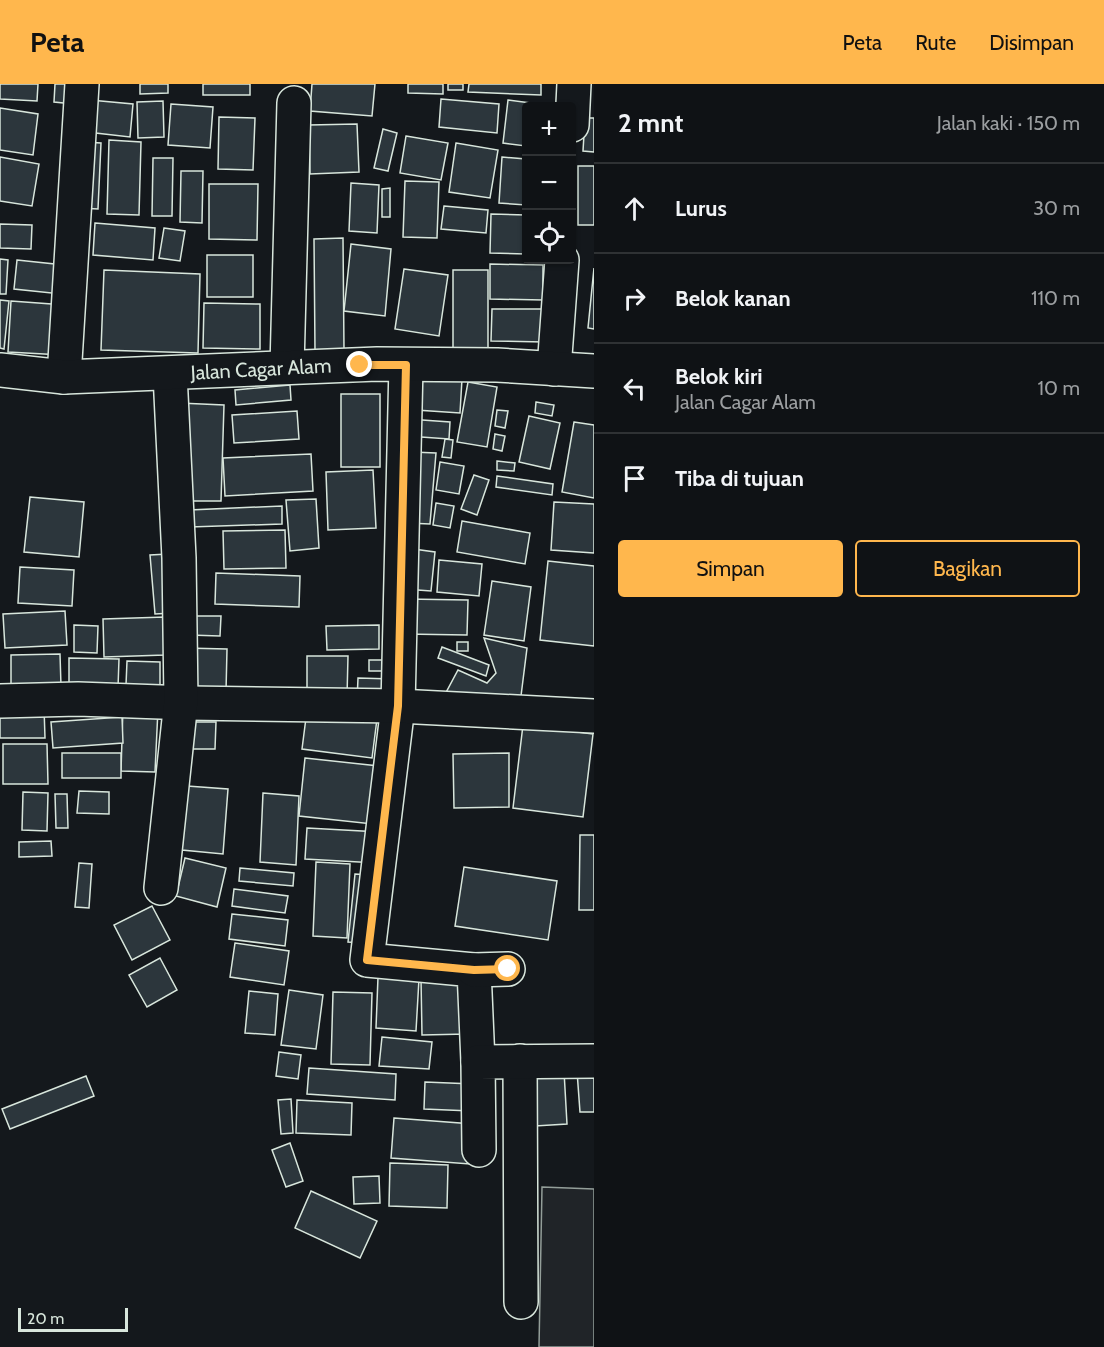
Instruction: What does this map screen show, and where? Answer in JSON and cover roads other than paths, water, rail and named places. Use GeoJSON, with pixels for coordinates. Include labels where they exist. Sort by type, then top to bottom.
{"type":"FeatureCollection","features":[{"type":"Feature","properties":{"kind":"street"},"geometry":{"type":"LineString","coordinates":[[64,377],[82,84]]}},
{"type":"Feature","properties":{"kind":"street"},"geometry":{"type":"LineString","coordinates":[[573,102],[574,84]]}},
{"type":"Feature","properties":{"kind":"street"},"geometry":{"type":"LineString","coordinates":[[287,367],[294,103]]}},
{"type":"Feature","properties":{"kind":"street"},"geometry":{"type":"LineString","coordinates":[[554,369],[562,264]]}},
{"type":"Feature","properties":{"kind":"street"},"geometry":{"type":"LineString","coordinates":[[406,365],[398,706],[367,960],[474,970],[508,969]]}},
{"type":"Feature","properties":{"kind":"street","name":"Jalan Cagar Alam"},"geometry":{"type":"LineString","coordinates":[[0,370],[64,377],[287,367],[406,365],[497,366],[594,371]]}},
{"type":"Feature","properties":{"kind":"street"},"geometry":{"type":"LineString","coordinates":[[161,888],[181,701],[179,558],[170,374]]}},
{"type":"Feature","properties":{"kind":"street"},"geometry":{"type":"LineString","coordinates":[[0,701],[78,699],[398,706],[594,716]]}},
{"type":"Feature","properties":{"kind":"street"},"geometry":{"type":"LineString","coordinates":[[474,970],[479,1150]]}},
{"type":"Feature","properties":{"kind":"street"},"geometry":{"type":"LineString","coordinates":[[520,1061],[521,1302]]}},
{"type":"Feature","properties":{"kind":"street"},"geometry":{"type":"LineString","coordinates":[[478,1062],[594,1061]]}}]}
